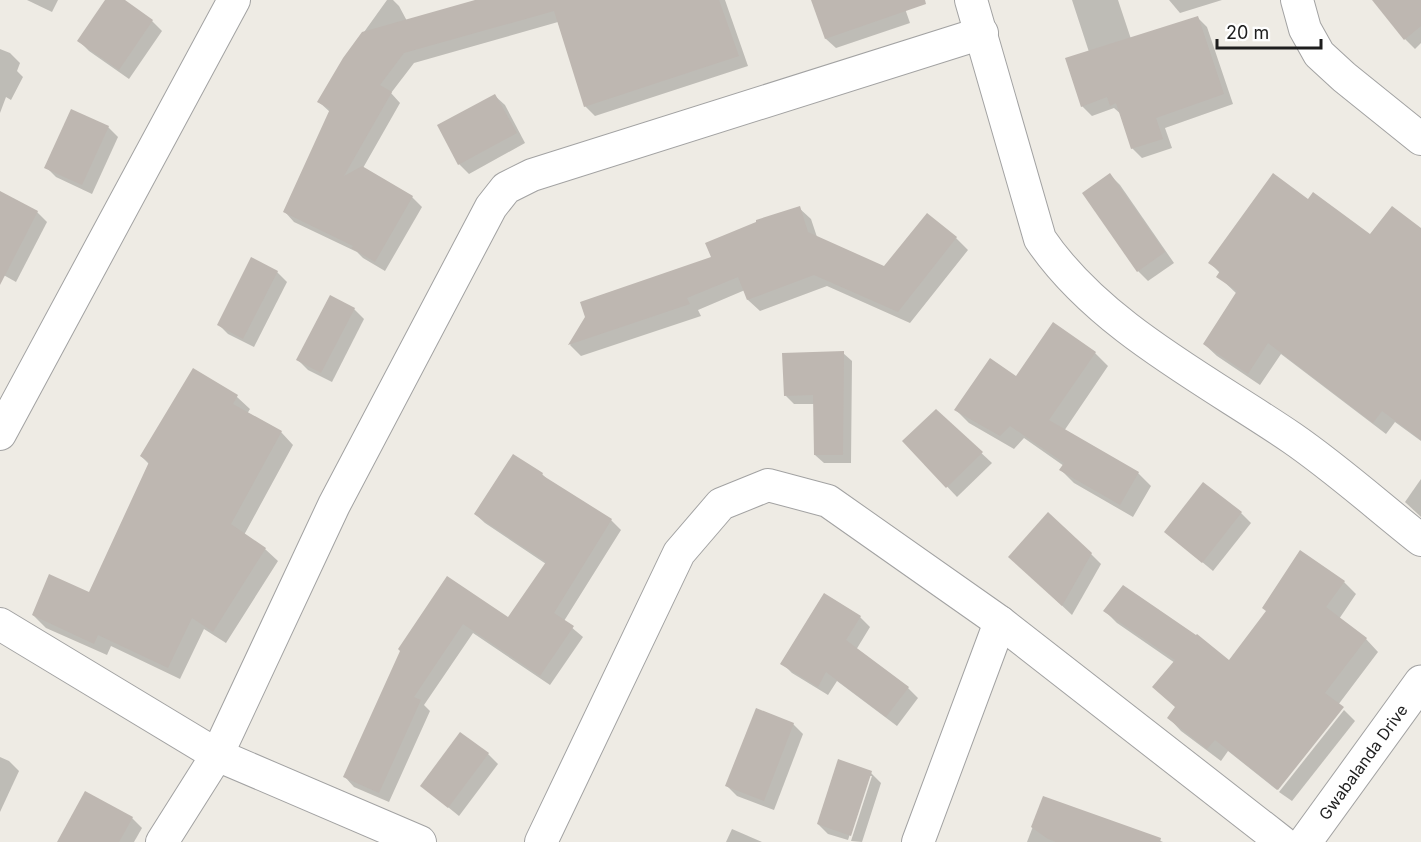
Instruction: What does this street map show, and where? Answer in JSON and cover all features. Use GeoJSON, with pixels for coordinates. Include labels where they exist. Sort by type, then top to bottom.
{"type":"FeatureCollection","features":[{"type":"Feature","properties":{"kind":"street"},"geometry":{"type":"LineString","coordinates":[[0,434],[234,0]]}},
{"type":"Feature","properties":{"kind":"street"},"geometry":{"type":"LineString","coordinates":[[971,0],[1040,239],[1057,264],[1126,328],[1294,440],[1421,540]]}},
{"type":"Feature","properties":{"kind":"street"},"geometry":{"type":"LineString","coordinates":[[1297,0],[1305,29],[1319,54],[1421,139]]}},
{"type":"Feature","properties":{"kind":"street"},"geometry":{"type":"LineString","coordinates":[[162,842],[217,755],[334,505],[491,207],[506,188],[532,175],[982,33]]}},
{"type":"Feature","properties":{"kind":"street"},"geometry":{"type":"LineString","coordinates":[[541,842],[679,553],[721,504],[768,485],[828,501],[1000,622],[1282,842]]}},
{"type":"Feature","properties":{"kind":"street"},"geometry":{"type":"LineString","coordinates":[[918,842],[1000,622]]}},
{"type":"Feature","properties":{"kind":"street"},"geometry":{"type":"LineString","coordinates":[[0,624],[217,755],[420,842]]}},
{"type":"Feature","properties":{"kind":"street","name":"Gwabalanda Drive"},"geometry":{"type":"LineString","coordinates":[[1305,842],[1421,682]]}},
{"type":"Feature","properties":{"kind":"building"},"geometry":{"type":"Polygon","coordinates":[[[105,0],[125,0],[153,20],[119,70],[77,41],[105,0]]]}},
{"type":"Feature","properties":{"kind":"building"},"geometry":{"type":"Polygon","coordinates":[[[475,0],[719,0],[739,56],[584,107],[554,11],[404,53],[380,85],[392,92],[344,176],[362,166],[413,196],[375,262],[351,248],[353,246],[283,212],[330,109],[317,102],[343,58],[362,32],[475,0]]]}},
{"type":"Feature","properties":{"kind":"building"},"geometry":{"type":"Polygon","coordinates":[[[811,0],[925,0],[926,4],[825,39],[811,0]]]}},
{"type":"Feature","properties":{"kind":"building"},"geometry":{"type":"Polygon","coordinates":[[[1372,0],[1421,0],[1421,26],[1404,40],[1372,0]]]}},
{"type":"Feature","properties":{"kind":"building"},"geometry":{"type":"Polygon","coordinates":[[[1198,16],[1224,94],[1156,118],[1163,139],[1131,149],[1116,103],[1110,106],[1107,97],[1081,107],[1065,58],[1198,16]]]}},
{"type":"Feature","properties":{"kind":"building"},"geometry":{"type":"Polygon","coordinates":[[[495,94],[517,133],[458,165],[437,125],[495,94]]]}},
{"type":"Feature","properties":{"kind":"building"},"geometry":{"type":"Polygon","coordinates":[[[71,109],[109,126],[82,185],[44,168],[71,109]]]}},
{"type":"Feature","properties":{"kind":"building"},"geometry":{"type":"Polygon","coordinates":[[[1110,173],[1165,252],[1137,272],[1082,193],[1110,173]]]}},
{"type":"Feature","properties":{"kind":"building"},"geometry":{"type":"Polygon","coordinates":[[[1273,173],[1308,199],[1313,192],[1370,234],[1392,206],[1421,228],[1421,440],[1382,411],[1373,423],[1268,343],[1248,374],[1203,344],[1237,291],[1216,277],[1220,271],[1208,263],[1273,173]]]}},
{"type":"Feature","properties":{"kind":"building"},"geometry":{"type":"Polygon","coordinates":[[[0,191],[38,211],[0,285],[0,191]]]}},
{"type":"Feature","properties":{"kind":"building"},"geometry":{"type":"Polygon","coordinates":[[[800,206],[808,232],[884,266],[927,213],[957,237],[898,312],[814,275],[747,300],[738,277],[687,298],[690,304],[568,345],[585,317],[580,302],[711,257],[705,243],[756,222],[756,220],[800,206]]]}},
{"type":"Feature","properties":{"kind":"building"},"geometry":{"type":"Polygon","coordinates":[[[251,257],[278,271],[243,339],[217,325],[251,257]]]}},
{"type":"Feature","properties":{"kind":"building"},"geometry":{"type":"Polygon","coordinates":[[[330,295],[355,308],[321,373],[296,360],[330,295]]]}},
{"type":"Feature","properties":{"kind":"building"},"geometry":{"type":"Polygon","coordinates":[[[1053,322],[1096,352],[1049,420],[1139,472],[1120,505],[1059,470],[1064,463],[1010,426],[1000,436],[954,410],[990,358],[1016,376],[1053,322]]]}},
{"type":"Feature","properties":{"kind":"building"},"geometry":{"type":"Polygon","coordinates":[[[844,351],[843,455],[814,455],[813,395],[784,396],[782,353],[844,351]]]}},
{"type":"Feature","properties":{"kind":"building"},"geometry":{"type":"Polygon","coordinates":[[[193,368],[238,395],[233,404],[282,431],[231,524],[266,548],[213,632],[192,618],[168,668],[98,635],[94,644],[32,615],[49,574],[89,592],[149,462],[140,456],[193,368]]]}},
{"type":"Feature","properties":{"kind":"building"},"geometry":{"type":"Polygon","coordinates":[[[936,409],[983,452],[946,488],[902,441],[936,409]]]}},
{"type":"Feature","properties":{"kind":"building"},"geometry":{"type":"Polygon","coordinates":[[[513,454],[612,519],[554,613],[574,626],[540,676],[463,624],[414,697],[421,700],[379,793],[343,777],[400,651],[398,649],[447,576],[508,617],[546,562],[474,514],[513,454]]]}},
{"type":"Feature","properties":{"kind":"building"},"geometry":{"type":"Polygon","coordinates":[[[1203,482],[1242,512],[1202,563],[1164,532],[1203,482]]]}},
{"type":"Feature","properties":{"kind":"building"},"geometry":{"type":"Polygon","coordinates":[[[1048,512],[1092,553],[1062,606],[1008,557],[1048,512]]]}},
{"type":"Feature","properties":{"kind":"building"},"geometry":{"type":"Polygon","coordinates":[[[1300,550],[1345,581],[1326,607],[1367,638],[1325,693],[1344,707],[1278,790],[1215,740],[1207,749],[1167,718],[1175,707],[1152,687],[1175,660],[1103,611],[1123,585],[1197,634],[1229,660],[1266,611],[1262,608],[1300,550]]]}},
{"type":"Feature","properties":{"kind":"building"},"geometry":{"type":"Polygon","coordinates":[[[824,593],[861,616],[846,640],[909,687],[886,717],[826,672],[818,687],[780,664],[824,593]]]}},
{"type":"Feature","properties":{"kind":"building"},"geometry":{"type":"Polygon","coordinates":[[[756,708],[794,723],[764,801],[725,786],[756,708]]]}},
{"type":"Feature","properties":{"kind":"building"},"geometry":{"type":"Polygon","coordinates":[[[460,732],[489,753],[448,808],[420,786],[460,732]]]}},
{"type":"Feature","properties":{"kind":"building"},"geometry":{"type":"Polygon","coordinates":[[[838,759],[872,771],[851,836],[817,824],[838,759]]]}},
{"type":"Feature","properties":{"kind":"building"},"geometry":{"type":"Polygon","coordinates":[[[85,791],[133,817],[119,842],[57,842],[85,791]]]}},
{"type":"Feature","properties":{"kind":"building"},"geometry":{"type":"Polygon","coordinates":[[[1043,796],[1161,838],[1160,842],[1056,842],[1048,839],[1031,827],[1043,796]]]}}]}
